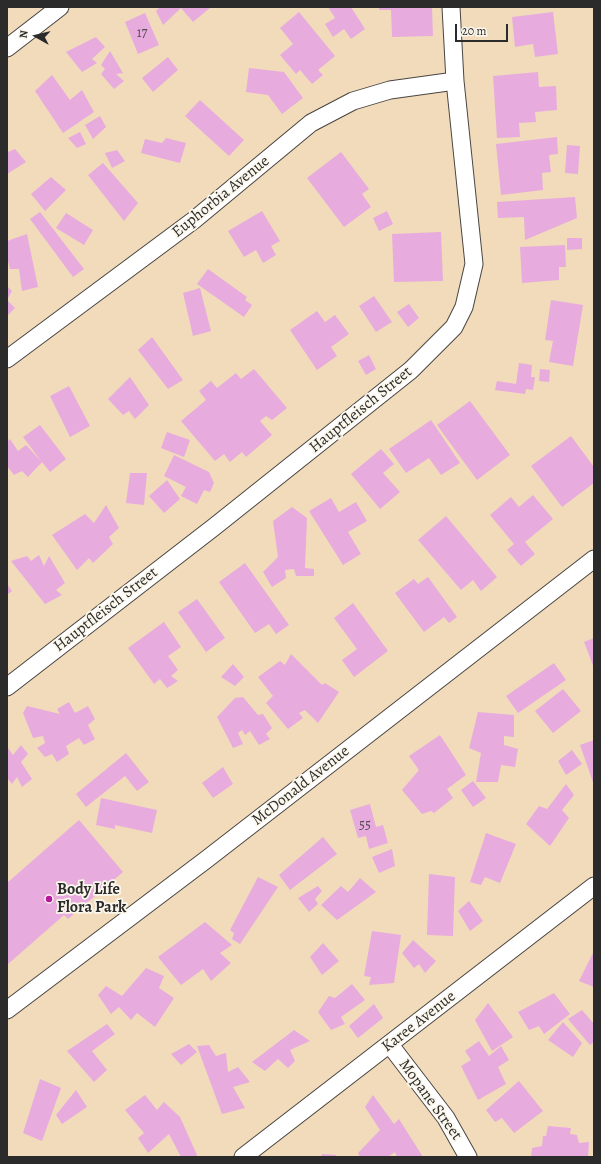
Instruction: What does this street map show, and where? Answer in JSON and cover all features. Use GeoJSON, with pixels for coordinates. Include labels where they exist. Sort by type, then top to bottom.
{"type":"FeatureCollection","features":[{"type":"Feature","properties":{"kind":"street"},"geometry":{"type":"LineString","coordinates":[[7,48],[60,7]]}},
{"type":"Feature","properties":{"kind":"street","name":"Hauptfleisch Street"},"geometry":{"type":"LineString","coordinates":[[7,687],[214,527],[411,370],[454,327],[464,307],[474,264],[455,81],[451,7]]}},
{"type":"Feature","properties":{"kind":"street","name":"Euphorbia Avenue"},"geometry":{"type":"LineString","coordinates":[[7,359],[194,220],[311,123],[360,98],[390,90],[455,81]]}},
{"type":"Feature","properties":{"kind":"street","name":"McDonald Avenue"},"geometry":{"type":"LineString","coordinates":[[7,1010],[213,854],[594,560]]}},
{"type":"Feature","properties":{"kind":"street","name":"Karee Avenue"},"geometry":{"type":"LineString","coordinates":[[243,1157],[594,886]]}},
{"type":"Feature","properties":{"kind":"street","name":"Mopane Street"},"geometry":{"type":"LineString","coordinates":[[390,1045],[446,1118],[468,1157]]}},
{"type":"Feature","properties":{"kind":"building"},"geometry":{"type":"Polygon","coordinates":[[[160,7],[211,7],[193,22],[181,8],[163,25],[156,11],[160,7]]]}},
{"type":"Feature","properties":{"kind":"building"},"geometry":{"type":"Polygon","coordinates":[[[328,7],[351,7],[365,29],[351,39],[344,29],[333,37],[325,24],[335,18],[328,7]]]}},
{"type":"Feature","properties":{"kind":"building"},"geometry":{"type":"Polygon","coordinates":[[[379,7],[432,7],[433,36],[392,37],[391,10],[379,10],[379,7]]]}},
{"type":"Feature","properties":{"kind":"building"},"geometry":{"type":"Polygon","coordinates":[[[299,12],[335,56],[318,70],[323,75],[312,84],[300,70],[296,74],[280,55],[293,44],[280,28],[299,12]]]}},
{"type":"Feature","properties":{"kind":"building"},"geometry":{"type":"Polygon","coordinates":[[[553,12],[558,54],[535,57],[533,44],[515,47],[512,17],[553,12]]]}},
{"type":"Feature","properties":{"kind":"building"},"geometry":{"type":"Polygon","coordinates":[[[145,13],[159,45],[138,54],[125,22],[145,13]]]}},
{"type":"Feature","properties":{"kind":"building"},"geometry":{"type":"Polygon","coordinates":[[[96,37],[105,47],[92,59],[97,63],[82,72],[66,52],[96,37]]]}},
{"type":"Feature","properties":{"kind":"building"},"geometry":{"type":"Polygon","coordinates":[[[110,51],[123,73],[116,74],[124,81],[114,89],[101,74],[105,69],[101,65],[110,51]]]}},
{"type":"Feature","properties":{"kind":"building"},"geometry":{"type":"Polygon","coordinates":[[[168,57],[178,70],[153,92],[142,78],[168,57]]]}},
{"type":"Feature","properties":{"kind":"building"},"geometry":{"type":"Polygon","coordinates":[[[249,68],[284,72],[303,98],[282,114],[268,95],[246,92],[249,68]]]}},
{"type":"Feature","properties":{"kind":"building"},"geometry":{"type":"Polygon","coordinates":[[[538,72],[539,87],[556,86],[557,110],[535,112],[536,122],[519,123],[520,137],[497,138],[493,76],[538,72]]]}},
{"type":"Feature","properties":{"kind":"building"},"geometry":{"type":"Polygon","coordinates":[[[52,75],[70,100],[82,90],[94,112],[63,133],[35,91],[52,75]]]}},
{"type":"Feature","properties":{"kind":"building"},"geometry":{"type":"Polygon","coordinates":[[[200,100],[244,140],[229,156],[185,116],[200,100]]]}},
{"type":"Feature","properties":{"kind":"building"},"geometry":{"type":"Polygon","coordinates":[[[100,116],[106,127],[93,139],[85,125],[100,116]]]}},
{"type":"Feature","properties":{"kind":"building"},"geometry":{"type":"Polygon","coordinates":[[[80,132],[86,144],[77,148],[68,138],[80,132]]]}},
{"type":"Feature","properties":{"kind":"building"},"geometry":{"type":"Polygon","coordinates":[[[557,137],[558,154],[549,155],[551,172],[542,173],[543,190],[501,195],[496,144],[557,137]]]}},
{"type":"Feature","properties":{"kind":"building"},"geometry":{"type":"Polygon","coordinates":[[[166,138],[186,143],[180,163],[141,153],[145,139],[162,143],[166,138]]]}},
{"type":"Feature","properties":{"kind":"building"},"geometry":{"type":"Polygon","coordinates":[[[567,145],[580,146],[578,174],[565,173],[567,145]]]}},
{"type":"Feature","properties":{"kind":"building"},"geometry":{"type":"Polygon","coordinates":[[[15,149],[26,162],[7,174],[7,151],[8,152],[15,149]]]}},
{"type":"Feature","properties":{"kind":"building"},"geometry":{"type":"Polygon","coordinates":[[[117,150],[125,161],[112,168],[105,153],[117,150]]]}},
{"type":"Feature","properties":{"kind":"building"},"geometry":{"type":"Polygon","coordinates":[[[341,152],[369,189],[362,194],[371,207],[344,227],[307,178],[341,152]]]}},
{"type":"Feature","properties":{"kind":"building"},"geometry":{"type":"Polygon","coordinates":[[[103,163],[138,203],[124,221],[88,175],[103,163]]]}},
{"type":"Feature","properties":{"kind":"building"},"geometry":{"type":"Polygon","coordinates":[[[51,177],[66,190],[45,211],[31,194],[51,177]]]}},
{"type":"Feature","properties":{"kind":"building"},"geometry":{"type":"Polygon","coordinates":[[[575,197],[577,218],[525,240],[524,217],[498,218],[497,202],[575,197]]]}},
{"type":"Feature","properties":{"kind":"building"},"geometry":{"type":"Polygon","coordinates":[[[262,211],[280,241],[271,246],[276,255],[263,263],[256,250],[244,257],[228,231],[262,211]]]}},
{"type":"Feature","properties":{"kind":"building"},"geometry":{"type":"Polygon","coordinates":[[[387,211],[393,224],[379,231],[373,218],[387,211]]]}},
{"type":"Feature","properties":{"kind":"building"},"geometry":{"type":"Polygon","coordinates":[[[40,212],[84,269],[73,277],[30,219],[40,212]]]}},
{"type":"Feature","properties":{"kind":"building"},"geometry":{"type":"Polygon","coordinates":[[[66,213],[93,230],[84,245],[56,228],[66,213]]]}},
{"type":"Feature","properties":{"kind":"building"},"geometry":{"type":"Polygon","coordinates":[[[441,232],[443,281],[394,282],[392,234],[441,232]]]}},
{"type":"Feature","properties":{"kind":"building"},"geometry":{"type":"Polygon","coordinates":[[[27,234],[38,287],[22,291],[19,269],[10,269],[7,257],[7,241],[27,234]]]}},
{"type":"Feature","properties":{"kind":"building"},"geometry":{"type":"Polygon","coordinates":[[[567,238],[582,238],[582,249],[567,250],[567,238]]]}},
{"type":"Feature","properties":{"kind":"building"},"geometry":{"type":"Polygon","coordinates":[[[565,245],[566,267],[559,267],[559,280],[522,283],[520,247],[565,245]]]}},
{"type":"Feature","properties":{"kind":"building"},"geometry":{"type":"Polygon","coordinates":[[[208,269],[247,297],[245,300],[252,305],[244,317],[197,284],[208,269]]]}},
{"type":"Feature","properties":{"kind":"building"},"geometry":{"type":"Polygon","coordinates":[[[7,286],[12,291],[7,300],[7,286]]]}},
{"type":"Feature","properties":{"kind":"building"},"geometry":{"type":"Polygon","coordinates":[[[200,288],[211,331],[193,336],[183,293],[200,288]]]}},
{"type":"Feature","properties":{"kind":"building"},"geometry":{"type":"Polygon","coordinates":[[[374,296],[392,322],[376,332],[359,306],[374,296]]]}},
{"type":"Feature","properties":{"kind":"building"},"geometry":{"type":"Polygon","coordinates":[[[7,300],[15,308],[7,316],[7,300]]]}},
{"type":"Feature","properties":{"kind":"building"},"geometry":{"type":"Polygon","coordinates":[[[551,300],[583,305],[573,366],[549,362],[553,341],[545,340],[551,300]]]}},
{"type":"Feature","properties":{"kind":"building"},"geometry":{"type":"Polygon","coordinates":[[[409,304],[419,318],[408,327],[397,312],[409,304]]]}},
{"type":"Feature","properties":{"kind":"building"},"geometry":{"type":"Polygon","coordinates":[[[317,311],[325,322],[335,315],[349,334],[331,347],[337,356],[317,370],[290,330],[317,311]]]}},
{"type":"Feature","properties":{"kind":"building"},"geometry":{"type":"Polygon","coordinates":[[[152,337],[183,380],[168,389],[138,350],[152,337]]]}},
{"type":"Feature","properties":{"kind":"building"},"geometry":{"type":"Polygon","coordinates":[[[369,355],[376,369],[366,375],[358,361],[369,355]]]}},
{"type":"Feature","properties":{"kind":"building"},"geometry":{"type":"Polygon","coordinates":[[[519,363],[532,365],[531,377],[535,377],[533,390],[526,389],[525,394],[495,390],[497,381],[516,384],[519,363]]]}},
{"type":"Feature","properties":{"kind":"building"},"geometry":{"type":"Polygon","coordinates":[[[254,369],[287,408],[272,420],[266,416],[260,421],[272,435],[246,457],[242,452],[230,462],[224,454],[215,461],[181,421],[206,400],[199,391],[211,381],[217,388],[236,373],[241,379],[254,369]]]}},
{"type":"Feature","properties":{"kind":"building"},"geometry":{"type":"Polygon","coordinates":[[[540,369],[550,370],[549,382],[539,381],[540,369]]]}},
{"type":"Feature","properties":{"kind":"building"},"geometry":{"type":"Polygon","coordinates":[[[130,377],[149,405],[135,419],[129,411],[123,415],[108,399],[130,377]]]}},
{"type":"Feature","properties":{"kind":"building"},"geometry":{"type":"Polygon","coordinates":[[[69,386],[90,426],[70,437],[50,396],[69,386]]]}},
{"type":"Feature","properties":{"kind":"building"},"geometry":{"type":"Polygon","coordinates":[[[470,401],[510,455],[477,480],[437,425],[470,401]]]}},
{"type":"Feature","properties":{"kind":"building"},"geometry":{"type":"Polygon","coordinates":[[[431,420],[460,463],[441,475],[429,458],[406,473],[389,449],[431,420]]]}},
{"type":"Feature","properties":{"kind":"building"},"geometry":{"type":"Polygon","coordinates":[[[40,425],[66,459],[50,472],[42,462],[28,477],[22,471],[14,475],[7,466],[7,442],[10,439],[18,451],[26,445],[41,461],[23,437],[40,425]]]}},
{"type":"Feature","properties":{"kind":"building"},"geometry":{"type":"Polygon","coordinates":[[[167,432],[190,440],[184,457],[161,448],[167,432]]]}},
{"type":"Feature","properties":{"kind":"building"},"geometry":{"type":"Polygon","coordinates":[[[571,436],[594,467],[594,483],[562,507],[531,466],[571,436]]]}},
{"type":"Feature","properties":{"kind":"building"},"geometry":{"type":"Polygon","coordinates":[[[381,449],[394,464],[383,473],[400,492],[380,509],[351,474],[381,449]]]}},
{"type":"Feature","properties":{"kind":"building"},"geometry":{"type":"Polygon","coordinates":[[[174,455],[209,472],[214,483],[210,492],[204,490],[197,504],[181,496],[186,487],[164,476],[174,455]]]}},
{"type":"Feature","properties":{"kind":"building"},"geometry":{"type":"Polygon","coordinates":[[[130,473],[147,473],[144,505],[126,503],[130,473]]]}},
{"type":"Feature","properties":{"kind":"building"},"geometry":{"type":"Polygon","coordinates":[[[167,480],[180,499],[164,513],[149,496],[167,480]]]}},
{"type":"Feature","properties":{"kind":"building"},"geometry":{"type":"Polygon","coordinates":[[[533,495],[553,519],[525,542],[535,554],[521,566],[507,550],[514,544],[490,515],[511,497],[519,507],[533,495]]]}},
{"type":"Feature","properties":{"kind":"building"},"geometry":{"type":"Polygon","coordinates":[[[331,498],[339,512],[356,502],[367,521],[348,532],[361,554],[343,565],[309,511],[331,498]]]}},
{"type":"Feature","properties":{"kind":"building"},"geometry":{"type":"Polygon","coordinates":[[[106,505],[119,528],[109,537],[113,544],[93,563],[89,558],[77,570],[52,535],[85,514],[94,523],[106,505]]]}},
{"type":"Feature","properties":{"kind":"building"},"geometry":{"type":"Polygon","coordinates":[[[292,507],[307,518],[305,568],[314,569],[314,576],[296,576],[294,569],[285,570],[286,578],[272,587],[263,572],[278,557],[273,521],[292,507]]]}},
{"type":"Feature","properties":{"kind":"building"},"geometry":{"type":"Polygon","coordinates":[[[446,516],[497,577],[481,591],[473,580],[461,590],[418,540],[446,516]]]}},
{"type":"Feature","properties":{"kind":"building"},"geometry":{"type":"Polygon","coordinates":[[[39,555],[44,566],[49,556],[65,583],[56,590],[62,595],[45,604],[11,561],[27,556],[31,561],[39,555]]]}},
{"type":"Feature","properties":{"kind":"building"},"geometry":{"type":"Polygon","coordinates":[[[245,563],[289,625],[276,634],[269,624],[255,633],[219,582],[245,563]]]}},
{"type":"Feature","properties":{"kind":"building"},"geometry":{"type":"Polygon","coordinates":[[[428,577],[457,617],[449,623],[444,617],[424,632],[395,593],[414,579],[418,584],[428,577]]]}},
{"type":"Feature","properties":{"kind":"building"},"geometry":{"type":"Polygon","coordinates":[[[7,584],[12,591],[7,595],[7,584]]]}},
{"type":"Feature","properties":{"kind":"building"},"geometry":{"type":"Polygon","coordinates":[[[197,599],[225,638],[206,652],[178,612],[197,599]]]}},
{"type":"Feature","properties":{"kind":"building"},"geometry":{"type":"Polygon","coordinates":[[[353,603],[388,651],[354,677],[342,660],[357,649],[334,618],[353,603]]]}},
{"type":"Feature","properties":{"kind":"building"},"geometry":{"type":"Polygon","coordinates":[[[164,622],[181,647],[168,656],[178,670],[171,676],[178,681],[167,688],[160,679],[154,684],[128,648],[164,622]]]}},
{"type":"Feature","properties":{"kind":"building"},"geometry":{"type":"Polygon","coordinates":[[[594,638],[594,668],[584,642],[594,638]]]}},
{"type":"Feature","properties":{"kind":"building"},"geometry":{"type":"Polygon","coordinates":[[[291,654],[322,685],[325,683],[339,692],[318,723],[305,710],[299,713],[303,718],[288,729],[266,703],[273,696],[258,677],[280,661],[285,665],[291,654]]]}},
{"type":"Feature","properties":{"kind":"building"},"geometry":{"type":"Polygon","coordinates":[[[554,663],[566,680],[518,713],[506,696],[554,663]]]}},
{"type":"Feature","properties":{"kind":"building"},"geometry":{"type":"Polygon","coordinates":[[[233,664],[244,677],[235,686],[221,677],[233,664]]]}},
{"type":"Feature","properties":{"kind":"building"},"geometry":{"type":"Polygon","coordinates":[[[563,689],[581,711],[553,733],[535,711],[563,689]]]}},
{"type":"Feature","properties":{"kind":"building"},"geometry":{"type":"Polygon","coordinates":[[[243,697],[258,715],[263,714],[272,728],[266,734],[270,739],[259,745],[250,731],[245,735],[242,730],[238,733],[243,744],[233,748],[217,717],[235,698],[243,697]]]}},
{"type":"Feature","properties":{"kind":"building"},"geometry":{"type":"Polygon","coordinates":[[[69,702],[75,713],[88,706],[95,719],[88,725],[95,739],[84,745],[79,738],[66,746],[69,754],[57,762],[52,754],[45,757],[37,748],[45,743],[43,736],[33,738],[23,713],[27,706],[60,714],[57,709],[69,702]]]}},
{"type":"Feature","properties":{"kind":"building"},"geometry":{"type":"Polygon","coordinates":[[[478,712],[514,715],[514,737],[504,736],[504,745],[518,749],[515,767],[501,765],[498,782],[476,782],[481,753],[469,748],[478,712]]]}},
{"type":"Feature","properties":{"kind":"building"},"geometry":{"type":"Polygon","coordinates":[[[440,735],[466,775],[447,789],[453,798],[434,813],[431,811],[422,814],[402,790],[419,770],[409,756],[440,735]]]}},
{"type":"Feature","properties":{"kind":"building"},"geometry":{"type":"Polygon","coordinates":[[[594,740],[594,785],[580,745],[594,740]]]}},
{"type":"Feature","properties":{"kind":"building"},"geometry":{"type":"Polygon","coordinates":[[[21,745],[28,754],[21,762],[32,779],[22,787],[17,777],[12,784],[7,778],[7,749],[8,748],[13,755],[21,745]]]}},
{"type":"Feature","properties":{"kind":"building"},"geometry":{"type":"Polygon","coordinates":[[[572,750],[582,764],[566,775],[558,761],[572,750]]]}},
{"type":"Feature","properties":{"kind":"building"},"geometry":{"type":"Polygon","coordinates":[[[126,753],[149,782],[137,791],[125,776],[86,807],[76,794],[126,753]]]}},
{"type":"Feature","properties":{"kind":"building"},"geometry":{"type":"Polygon","coordinates":[[[223,767],[233,784],[213,798],[202,783],[223,767]]]}},
{"type":"Feature","properties":{"kind":"building"},"geometry":{"type":"Polygon","coordinates":[[[473,781],[486,798],[473,807],[461,790],[473,781]]]}},
{"type":"Feature","properties":{"kind":"building"},"geometry":{"type":"Polygon","coordinates":[[[566,784],[574,795],[562,810],[569,818],[550,846],[526,824],[539,806],[547,809],[566,784]]]}},
{"type":"Feature","properties":{"kind":"building"},"geometry":{"type":"Polygon","coordinates":[[[101,798],[157,810],[152,833],[115,825],[115,829],[96,825],[101,798]]]}},
{"type":"Feature","properties":{"kind":"building"},"geometry":{"type":"Polygon","coordinates":[[[370,804],[376,827],[383,825],[388,843],[369,849],[366,836],[358,838],[350,810],[370,804]]]}},
{"type":"Feature","properties":{"kind":"building","name":"Body Life Flora Park"},"geometry":{"type":"Polygon","coordinates":[[[79,820],[123,872],[68,919],[64,915],[7,965],[7,883],[79,820]]]}},
{"type":"Feature","properties":{"kind":"building"},"geometry":{"type":"Polygon","coordinates":[[[486,833],[516,844],[500,883],[485,877],[481,885],[470,882],[486,833]]]}},
{"type":"Feature","properties":{"kind":"building"},"geometry":{"type":"Polygon","coordinates":[[[323,837],[337,854],[290,890],[279,875],[323,837]]]}},
{"type":"Feature","properties":{"kind":"building"},"geometry":{"type":"Polygon","coordinates":[[[392,849],[395,866],[379,873],[372,857],[392,849]]]}},
{"type":"Feature","properties":{"kind":"building"},"geometry":{"type":"Polygon","coordinates":[[[429,874],[455,877],[453,936],[427,935],[429,874]]]}},
{"type":"Feature","properties":{"kind":"building"},"geometry":{"type":"Polygon","coordinates":[[[258,877],[278,887],[240,944],[232,939],[234,933],[230,930],[258,877]]]}},
{"type":"Feature","properties":{"kind":"building"},"geometry":{"type":"Polygon","coordinates":[[[360,878],[376,892],[337,920],[321,905],[341,886],[348,892],[360,878]]]}},
{"type":"Feature","properties":{"kind":"building"},"geometry":{"type":"Polygon","coordinates":[[[318,886],[322,891],[315,899],[318,904],[309,912],[298,898],[318,886]]]}},
{"type":"Feature","properties":{"kind":"building"},"geometry":{"type":"Polygon","coordinates":[[[469,901],[483,921],[470,931],[458,911],[469,901]]]}},
{"type":"Feature","properties":{"kind":"building"},"geometry":{"type":"Polygon","coordinates":[[[205,922],[232,945],[220,953],[231,963],[211,981],[203,969],[181,985],[158,957],[205,922]]]}},
{"type":"Feature","properties":{"kind":"building"},"geometry":{"type":"Polygon","coordinates":[[[372,931],[401,935],[394,983],[369,985],[371,977],[364,976],[372,931]]]}},
{"type":"Feature","properties":{"kind":"building"},"geometry":{"type":"Polygon","coordinates":[[[413,940],[436,961],[425,973],[419,964],[414,968],[402,953],[413,940]]]}},
{"type":"Feature","properties":{"kind":"building"},"geometry":{"type":"Polygon","coordinates":[[[323,943],[339,961],[322,975],[310,957],[323,943]]]}},
{"type":"Feature","properties":{"kind":"building"},"geometry":{"type":"Polygon","coordinates":[[[594,951],[594,987],[579,981],[594,951]]]}},
{"type":"Feature","properties":{"kind":"building"},"geometry":{"type":"Polygon","coordinates":[[[146,968],[164,976],[159,988],[174,998],[155,1027],[137,1013],[131,1020],[119,1007],[111,1014],[98,995],[106,986],[122,996],[146,968]]]}},
{"type":"Feature","properties":{"kind":"building"},"geometry":{"type":"Polygon","coordinates":[[[352,984],[365,1000],[341,1017],[345,1024],[331,1030],[318,1012],[329,996],[335,998],[352,984]]]}},
{"type":"Feature","properties":{"kind":"building"},"geometry":{"type":"Polygon","coordinates":[[[554,993],[570,1014],[544,1034],[539,1026],[529,1030],[518,1012],[554,993]]]}},
{"type":"Feature","properties":{"kind":"building"},"geometry":{"type":"Polygon","coordinates":[[[488,1003],[513,1037],[492,1051],[475,1020],[488,1003]]]}},
{"type":"Feature","properties":{"kind":"building"},"geometry":{"type":"Polygon","coordinates":[[[374,1004],[383,1018],[358,1038],[349,1026],[374,1004]]]}},
{"type":"Feature","properties":{"kind":"building"},"geometry":{"type":"Polygon","coordinates":[[[582,1010],[594,1024],[594,1042],[590,1045],[568,1019],[582,1010]]]}},
{"type":"Feature","properties":{"kind":"building"},"geometry":{"type":"Polygon","coordinates":[[[563,1022],[582,1043],[573,1057],[548,1040],[563,1022]]]}},
{"type":"Feature","properties":{"kind":"building"},"geometry":{"type":"Polygon","coordinates":[[[107,1024],[115,1034],[92,1051],[107,1070],[94,1082],[67,1051],[107,1024]]]}},
{"type":"Feature","properties":{"kind":"building"},"geometry":{"type":"Polygon","coordinates":[[[294,1030],[310,1041],[290,1050],[295,1061],[288,1068],[278,1059],[265,1071],[252,1062],[294,1030]]]}},
{"type":"Feature","properties":{"kind":"building"},"geometry":{"type":"Polygon","coordinates":[[[479,1041],[489,1056],[501,1046],[509,1060],[498,1067],[506,1084],[478,1100],[461,1066],[471,1060],[465,1051],[479,1041]]]}},
{"type":"Feature","properties":{"kind":"building"},"geometry":{"type":"Polygon","coordinates":[[[189,1044],[197,1052],[181,1065],[171,1054],[189,1044]]]}},
{"type":"Feature","properties":{"kind":"building"},"geometry":{"type":"Polygon","coordinates":[[[209,1045],[216,1056],[226,1053],[228,1072],[238,1067],[250,1082],[233,1087],[245,1108],[222,1114],[197,1046],[209,1045]]]}},
{"type":"Feature","properties":{"kind":"building"},"geometry":{"type":"Polygon","coordinates":[[[40,1079],[61,1088],[42,1141],[23,1133],[40,1079]]]}},
{"type":"Feature","properties":{"kind":"building"},"geometry":{"type":"Polygon","coordinates":[[[519,1081],[543,1111],[514,1133],[502,1118],[495,1122],[486,1110],[519,1081]]]}},
{"type":"Feature","properties":{"kind":"building"},"geometry":{"type":"Polygon","coordinates":[[[76,1090],[87,1107],[62,1124],[56,1115],[76,1090]]]}},
{"type":"Feature","properties":{"kind":"building"},"geometry":{"type":"Polygon","coordinates":[[[145,1095],[157,1110],[164,1102],[180,1117],[197,1155],[195,1157],[181,1157],[169,1134],[148,1153],[138,1138],[144,1133],[125,1110],[145,1095]]]}},
{"type":"Feature","properties":{"kind":"building"},"geometry":{"type":"Polygon","coordinates":[[[373,1095],[394,1124],[399,1119],[423,1157],[397,1157],[395,1152],[388,1157],[360,1157],[358,1153],[380,1130],[365,1107],[373,1095]]]}},
{"type":"Feature","properties":{"kind":"building"},"geometry":{"type":"Polygon","coordinates":[[[548,1126],[571,1128],[570,1134],[577,1135],[579,1143],[589,1142],[588,1157],[531,1157],[532,1148],[542,1146],[543,1136],[546,1136],[548,1126]]]}},
{"type":"Feature","properties":{"kind":"building"},"geometry":{"type":"Polygon","coordinates":[[[322,1154],[336,1155],[336,1157],[321,1157],[322,1154]]]}},
{"type":"Feature","properties":{"kind":"place","name":"Body Life Flora Park"},"geometry":{"type":"Point","coordinates":[49,899]}}]}
